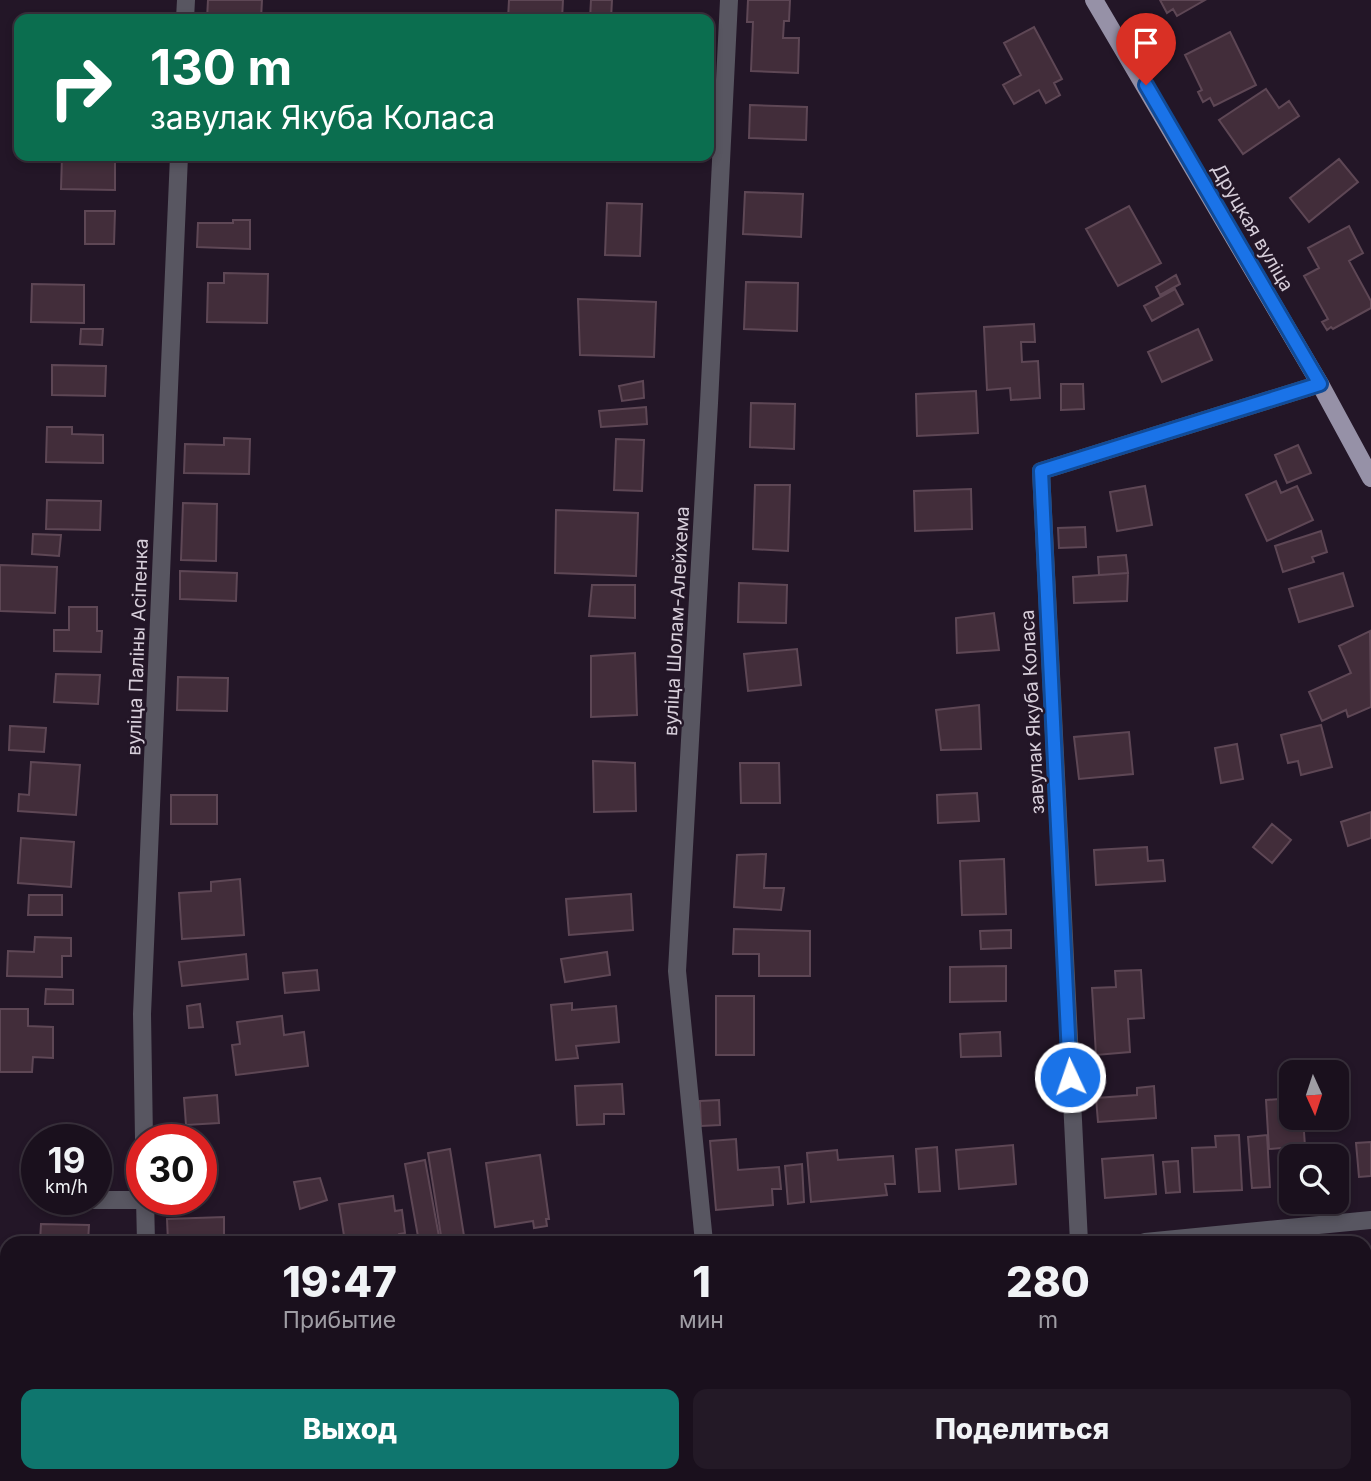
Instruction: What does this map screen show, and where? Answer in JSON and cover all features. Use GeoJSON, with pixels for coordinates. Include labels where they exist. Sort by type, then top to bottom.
{"type":"FeatureCollection","features":[{"type":"Feature","properties":{"kind":"main road","name":"Друцкая вуліца"},"geometry":{"type":"LineString","coordinates":[[1094,0],[1320,384],[1371,478]]}},
{"type":"Feature","properties":{"kind":"street","name":"вуліца Шолам-Алейхема"},"geometry":{"type":"LineString","coordinates":[[703,1236],[677,971],[709,403],[717,72],[729,0]]}},
{"type":"Feature","properties":{"kind":"street","name":"вуліца Паліны Асіпенка"},"geometry":{"type":"LineString","coordinates":[[144,1124],[142,1014],[179,161]]}},
{"type":"Feature","properties":{"kind":"street","name":"завулак Якуба Коласа"},"geometry":{"type":"LineString","coordinates":[[1079,1236],[1041,471],[1320,384]]}},
{"type":"Feature","properties":{"kind":"street"},"geometry":{"type":"LineString","coordinates":[[145,1215],[146,1236]]}},
{"type":"Feature","properties":{"kind":"street"},"geometry":{"type":"LineString","coordinates":[[1270,1236],[1371,1220]]}},
{"type":"Feature","properties":{"kind":"building"},"geometry":{"type":"Polygon","coordinates":[[[208,0],[262,0],[261,14],[207,14],[208,0]]]}},
{"type":"Feature","properties":{"kind":"building"},"geometry":{"type":"Polygon","coordinates":[[[509,0],[563,0],[562,14],[508,14],[509,0]]]}},
{"type":"Feature","properties":{"kind":"building"},"geometry":{"type":"Polygon","coordinates":[[[591,0],[612,0],[611,14],[590,14],[591,0]]]}},
{"type":"Feature","properties":{"kind":"building"},"geometry":{"type":"Polygon","coordinates":[[[748,0],[790,0],[789,21],[784,21],[783,38],[799,38],[798,73],[751,71],[753,22],[747,22],[748,0]]]}},
{"type":"Feature","properties":{"kind":"building"},"geometry":{"type":"Polygon","coordinates":[[[1160,0],[1205,0],[1177,16],[1173,9],[1167,13],[1160,0]]]}},
{"type":"Feature","properties":{"kind":"building"},"geometry":{"type":"Polygon","coordinates":[[[1034,27],[1062,79],[1054,83],[1060,95],[1046,103],[1039,90],[1014,104],[1003,85],[1021,75],[1004,43],[1034,27]]]}},
{"type":"Feature","properties":{"kind":"building"},"geometry":{"type":"Polygon","coordinates":[[[1230,32],[1256,85],[1214,106],[1210,98],[1203,102],[1198,92],[1202,90],[1185,55],[1230,32]]]}},
{"type":"Feature","properties":{"kind":"building"},"geometry":{"type":"Polygon","coordinates":[[[1266,89],[1279,108],[1289,101],[1299,116],[1243,154],[1219,120],[1266,89]]]}},
{"type":"Feature","properties":{"kind":"building"},"geometry":{"type":"Polygon","coordinates":[[[750,105],[807,107],[806,140],[749,138],[750,105]]]}},
{"type":"Feature","properties":{"kind":"building"},"geometry":{"type":"Polygon","coordinates":[[[1339,159],[1358,182],[1309,222],[1290,198],[1339,159]]]}},
{"type":"Feature","properties":{"kind":"building"},"geometry":{"type":"Polygon","coordinates":[[[62,161],[115,161],[115,190],[61,189],[62,161]]]}},
{"type":"Feature","properties":{"kind":"building"},"geometry":{"type":"Polygon","coordinates":[[[745,192],[803,194],[801,237],[743,234],[745,192]]]}},
{"type":"Feature","properties":{"kind":"building"},"geometry":{"type":"Polygon","coordinates":[[[607,203],[642,204],[640,256],[605,255],[607,203]]]}},
{"type":"Feature","properties":{"kind":"building"},"geometry":{"type":"Polygon","coordinates":[[[1129,206],[1161,263],[1118,286],[1086,229],[1129,206]]]}},
{"type":"Feature","properties":{"kind":"building"},"geometry":{"type":"Polygon","coordinates":[[[85,211],[115,211],[114,244],[85,244],[85,211]]]}},
{"type":"Feature","properties":{"kind":"building"},"geometry":{"type":"Polygon","coordinates":[[[233,220],[250,220],[250,249],[197,247],[198,223],[233,223],[233,220]]]}},
{"type":"Feature","properties":{"kind":"building"},"geometry":{"type":"Polygon","coordinates":[[[1349,226],[1363,253],[1349,261],[1371,301],[1371,308],[1327,330],[1322,322],[1328,319],[1304,276],[1319,268],[1308,248],[1349,226]]]}},
{"type":"Feature","properties":{"kind":"building"},"geometry":{"type":"Polygon","coordinates":[[[224,273],[268,274],[267,323],[207,322],[208,283],[224,283],[224,273]]]}},
{"type":"Feature","properties":{"kind":"building"},"geometry":{"type":"Polygon","coordinates":[[[1176,275],[1180,284],[1160,295],[1156,287],[1176,275]]]}},
{"type":"Feature","properties":{"kind":"building"},"geometry":{"type":"Polygon","coordinates":[[[746,282],[798,283],[797,331],[744,329],[746,282]]]}},
{"type":"Feature","properties":{"kind":"building"},"geometry":{"type":"Polygon","coordinates":[[[32,284],[84,285],[84,323],[31,322],[32,284]]]}},
{"type":"Feature","properties":{"kind":"building"},"geometry":{"type":"Polygon","coordinates":[[[1175,289],[1183,304],[1152,321],[1144,306],[1175,289]]]}},
{"type":"Feature","properties":{"kind":"building"},"geometry":{"type":"Polygon","coordinates":[[[578,299],[656,302],[654,357],[580,355],[578,299]]]}},
{"type":"Feature","properties":{"kind":"building"},"geometry":{"type":"Polygon","coordinates":[[[1034,324],[1035,342],[1021,342],[1022,362],[1038,361],[1040,398],[1011,400],[1010,388],[987,390],[984,327],[1034,324]]]}},
{"type":"Feature","properties":{"kind":"building"},"geometry":{"type":"Polygon","coordinates":[[[81,329],[103,329],[102,345],[80,344],[81,329]]]}},
{"type":"Feature","properties":{"kind":"building"},"geometry":{"type":"Polygon","coordinates":[[[1198,329],[1212,360],[1162,382],[1148,352],[1198,329]]]}},
{"type":"Feature","properties":{"kind":"building"},"geometry":{"type":"Polygon","coordinates":[[[52,365],[106,366],[105,396],[52,395],[52,365]]]}},
{"type":"Feature","properties":{"kind":"building"},"geometry":{"type":"Polygon","coordinates":[[[643,381],[644,398],[622,401],[619,386],[643,381]]]}},
{"type":"Feature","properties":{"kind":"building"},"geometry":{"type":"Polygon","coordinates":[[[1061,384],[1083,384],[1084,409],[1061,410],[1061,384]]]}},
{"type":"Feature","properties":{"kind":"building"},"geometry":{"type":"Polygon","coordinates":[[[976,391],[978,433],[917,436],[916,394],[976,391]]]}},
{"type":"Feature","properties":{"kind":"building"},"geometry":{"type":"Polygon","coordinates":[[[751,403],[795,404],[794,449],[750,447],[751,403]]]}},
{"type":"Feature","properties":{"kind":"building"},"geometry":{"type":"Polygon","coordinates":[[[646,407],[647,424],[601,427],[599,411],[646,407]]]}},
{"type":"Feature","properties":{"kind":"building"},"geometry":{"type":"Polygon","coordinates":[[[47,427],[72,427],[72,434],[103,435],[103,463],[46,462],[47,427]]]}},
{"type":"Feature","properties":{"kind":"building"},"geometry":{"type":"Polygon","coordinates":[[[224,438],[250,439],[249,474],[184,473],[185,444],[224,445],[224,438]]]}},
{"type":"Feature","properties":{"kind":"building"},"geometry":{"type":"Polygon","coordinates":[[[616,439],[644,440],[642,491],[614,490],[616,439]]]}},
{"type":"Feature","properties":{"kind":"building"},"geometry":{"type":"Polygon","coordinates":[[[1298,445],[1311,473],[1287,483],[1275,455],[1298,445]]]}},
{"type":"Feature","properties":{"kind":"building"},"geometry":{"type":"Polygon","coordinates":[[[1276,481],[1281,493],[1297,486],[1313,520],[1267,541],[1246,495],[1276,481]]]}},
{"type":"Feature","properties":{"kind":"building"},"geometry":{"type":"Polygon","coordinates":[[[755,485],[790,485],[788,551],[753,549],[755,485]]]}},
{"type":"Feature","properties":{"kind":"building"},"geometry":{"type":"Polygon","coordinates":[[[1145,486],[1152,525],[1117,531],[1110,492],[1145,486]]]}},
{"type":"Feature","properties":{"kind":"building"},"geometry":{"type":"Polygon","coordinates":[[[971,489],[972,529],[915,531],[914,491],[971,489]]]}},
{"type":"Feature","properties":{"kind":"building"},"geometry":{"type":"Polygon","coordinates":[[[47,500],[101,501],[100,530],[46,529],[47,500]]]}},
{"type":"Feature","properties":{"kind":"building"},"geometry":{"type":"Polygon","coordinates":[[[183,503],[217,504],[216,561],[181,560],[183,503]]]}},
{"type":"Feature","properties":{"kind":"building"},"geometry":{"type":"Polygon","coordinates":[[[556,510],[638,513],[636,576],[555,573],[556,510]]]}},
{"type":"Feature","properties":{"kind":"building"},"geometry":{"type":"Polygon","coordinates":[[[1085,527],[1086,547],[1059,548],[1058,528],[1085,527]]]}},
{"type":"Feature","properties":{"kind":"building"},"geometry":{"type":"Polygon","coordinates":[[[1321,531],[1327,552],[1312,557],[1314,562],[1283,572],[1275,546],[1321,531]]]}},
{"type":"Feature","properties":{"kind":"building"},"geometry":{"type":"Polygon","coordinates":[[[33,534],[61,535],[59,556],[32,554],[33,534]]]}},
{"type":"Feature","properties":{"kind":"building"},"geometry":{"type":"Polygon","coordinates":[[[1126,555],[1128,573],[1099,575],[1098,557],[1126,555]]]}},
{"type":"Feature","properties":{"kind":"building"},"geometry":{"type":"Polygon","coordinates":[[[0,565],[57,567],[55,613],[0,611],[0,565]]]}},
{"type":"Feature","properties":{"kind":"building"},"geometry":{"type":"Polygon","coordinates":[[[180,571],[237,573],[236,601],[180,599],[180,571]]]}},
{"type":"Feature","properties":{"kind":"building"},"geometry":{"type":"Polygon","coordinates":[[[1128,573],[1127,601],[1074,603],[1073,577],[1128,573]]]}},
{"type":"Feature","properties":{"kind":"building"},"geometry":{"type":"Polygon","coordinates":[[[1343,573],[1353,606],[1299,622],[1289,589],[1343,573]]]}},
{"type":"Feature","properties":{"kind":"building"},"geometry":{"type":"Polygon","coordinates":[[[739,583],[787,585],[786,623],[738,622],[739,583]]]}},
{"type":"Feature","properties":{"kind":"building"},"geometry":{"type":"Polygon","coordinates":[[[592,585],[635,585],[635,618],[589,616],[592,585]]]}},
{"type":"Feature","properties":{"kind":"building"},"geometry":{"type":"Polygon","coordinates":[[[69,607],[97,607],[97,631],[102,631],[101,652],[54,651],[54,630],[69,630],[69,607]]]}},
{"type":"Feature","properties":{"kind":"building"},"geometry":{"type":"Polygon","coordinates":[[[994,613],[999,650],[957,653],[956,618],[994,613]]]}},
{"type":"Feature","properties":{"kind":"building"},"geometry":{"type":"Polygon","coordinates":[[[1370,631],[1371,707],[1348,717],[1346,710],[1322,721],[1309,692],[1351,673],[1339,646],[1370,631]]]}},
{"type":"Feature","properties":{"kind":"building"},"geometry":{"type":"Polygon","coordinates":[[[797,649],[801,685],[748,691],[744,654],[797,649]]]}},
{"type":"Feature","properties":{"kind":"building"},"geometry":{"type":"Polygon","coordinates":[[[635,653],[637,715],[591,717],[591,656],[635,653]]]}},
{"type":"Feature","properties":{"kind":"building"},"geometry":{"type":"Polygon","coordinates":[[[56,674],[100,675],[98,704],[54,702],[56,674]]]}},
{"type":"Feature","properties":{"kind":"building"},"geometry":{"type":"Polygon","coordinates":[[[178,677],[228,678],[227,711],[177,710],[178,677]]]}},
{"type":"Feature","properties":{"kind":"building"},"geometry":{"type":"Polygon","coordinates":[[[979,705],[981,749],[941,750],[936,710],[979,705]]]}},
{"type":"Feature","properties":{"kind":"building"},"geometry":{"type":"Polygon","coordinates":[[[1321,725],[1332,767],[1301,775],[1298,761],[1288,763],[1281,735],[1321,725]]]}},
{"type":"Feature","properties":{"kind":"building"},"geometry":{"type":"Polygon","coordinates":[[[10,726],[46,728],[44,752],[9,750],[10,726]]]}},
{"type":"Feature","properties":{"kind":"building"},"geometry":{"type":"Polygon","coordinates":[[[1129,732],[1133,774],[1079,779],[1074,737],[1129,732]]]}},
{"type":"Feature","properties":{"kind":"building"},"geometry":{"type":"Polygon","coordinates":[[[1237,744],[1243,779],[1221,783],[1215,748],[1237,744]]]}},
{"type":"Feature","properties":{"kind":"building"},"geometry":{"type":"Polygon","coordinates":[[[593,761],[635,763],[636,811],[594,812],[593,761]]]}},
{"type":"Feature","properties":{"kind":"building"},"geometry":{"type":"Polygon","coordinates":[[[31,762],[80,765],[76,815],[18,811],[19,794],[29,795],[31,762]]]}},
{"type":"Feature","properties":{"kind":"building"},"geometry":{"type":"Polygon","coordinates":[[[740,763],[779,763],[780,803],[741,803],[740,763]]]}},
{"type":"Feature","properties":{"kind":"building"},"geometry":{"type":"Polygon","coordinates":[[[977,793],[979,821],[938,823],[937,795],[977,793]]]}},
{"type":"Feature","properties":{"kind":"building"},"geometry":{"type":"Polygon","coordinates":[[[171,795],[217,795],[217,824],[171,824],[171,795]]]}},
{"type":"Feature","properties":{"kind":"building"},"geometry":{"type":"Polygon","coordinates":[[[1371,812],[1371,838],[1348,846],[1341,822],[1371,812]]]}},
{"type":"Feature","properties":{"kind":"building"},"geometry":{"type":"Polygon","coordinates":[[[1272,824],[1291,840],[1272,863],[1253,847],[1272,824]]]}},
{"type":"Feature","properties":{"kind":"building"},"geometry":{"type":"Polygon","coordinates":[[[21,838],[74,842],[71,887],[18,883],[21,838]]]}},
{"type":"Feature","properties":{"kind":"building"},"geometry":{"type":"Polygon","coordinates":[[[1147,847],[1148,861],[1163,860],[1165,881],[1096,885],[1094,850],[1147,847]]]}},
{"type":"Feature","properties":{"kind":"building"},"geometry":{"type":"Polygon","coordinates":[[[766,854],[764,888],[784,888],[781,910],[734,907],[737,855],[766,854]]]}},
{"type":"Feature","properties":{"kind":"building"},"geometry":{"type":"Polygon","coordinates":[[[1004,859],[1006,914],[962,915],[960,861],[1004,859]]]}},
{"type":"Feature","properties":{"kind":"building"},"geometry":{"type":"Polygon","coordinates":[[[240,879],[244,935],[182,939],[179,893],[211,891],[211,882],[240,879]]]}},
{"type":"Feature","properties":{"kind":"building"},"geometry":{"type":"Polygon","coordinates":[[[631,894],[633,930],[569,935],[566,899],[631,894]]]}},
{"type":"Feature","properties":{"kind":"building"},"geometry":{"type":"Polygon","coordinates":[[[29,895],[62,895],[62,915],[28,915],[29,895]]]}},
{"type":"Feature","properties":{"kind":"building"},"geometry":{"type":"Polygon","coordinates":[[[734,929],[810,931],[810,976],[759,976],[759,954],[733,954],[734,929]]]}},
{"type":"Feature","properties":{"kind":"building"},"geometry":{"type":"Polygon","coordinates":[[[1011,930],[1011,948],[981,949],[980,931],[1011,930]]]}},
{"type":"Feature","properties":{"kind":"building"},"geometry":{"type":"Polygon","coordinates":[[[35,937],[71,938],[71,956],[62,956],[62,977],[7,976],[8,951],[34,952],[35,937]]]}},
{"type":"Feature","properties":{"kind":"building"},"geometry":{"type":"Polygon","coordinates":[[[607,952],[610,975],[565,982],[561,959],[607,952]]]}},
{"type":"Feature","properties":{"kind":"building"},"geometry":{"type":"Polygon","coordinates":[[[246,954],[248,979],[182,986],[179,962],[246,954]]]}},
{"type":"Feature","properties":{"kind":"building"},"geometry":{"type":"Polygon","coordinates":[[[1006,966],[1006,1001],[950,1002],[950,967],[1006,966]]]}},
{"type":"Feature","properties":{"kind":"building"},"geometry":{"type":"Polygon","coordinates":[[[317,970],[319,990],[285,993],[283,973],[317,970]]]}},
{"type":"Feature","properties":{"kind":"building"},"geometry":{"type":"Polygon","coordinates":[[[1141,970],[1144,1018],[1128,1019],[1130,1052],[1096,1055],[1092,988],[1116,987],[1115,971],[1141,970]]]}},
{"type":"Feature","properties":{"kind":"building"},"geometry":{"type":"Polygon","coordinates":[[[46,989],[73,990],[73,1004],[45,1004],[46,989]]]}},
{"type":"Feature","properties":{"kind":"building"},"geometry":{"type":"Polygon","coordinates":[[[716,996],[754,996],[754,1055],[716,1055],[716,996]]]}},
{"type":"Feature","properties":{"kind":"building"},"geometry":{"type":"Polygon","coordinates":[[[572,1003],[572,1010],[616,1006],[619,1042],[576,1046],[578,1058],[556,1060],[551,1005],[572,1003]]]}},
{"type":"Feature","properties":{"kind":"building"},"geometry":{"type":"Polygon","coordinates":[[[200,1004],[203,1027],[189,1028],[187,1006],[200,1004]]]}},
{"type":"Feature","properties":{"kind":"building"},"geometry":{"type":"Polygon","coordinates":[[[0,1009],[28,1009],[28,1026],[53,1027],[53,1058],[33,1057],[32,1072],[0,1072],[0,1009]]]}},
{"type":"Feature","properties":{"kind":"building"},"geometry":{"type":"Polygon","coordinates":[[[282,1016],[284,1035],[304,1032],[308,1066],[236,1075],[232,1045],[240,1044],[237,1022],[282,1016]]]}},
{"type":"Feature","properties":{"kind":"building"},"geometry":{"type":"Polygon","coordinates":[[[1000,1032],[1001,1056],[961,1057],[960,1034],[1000,1032]]]}},
{"type":"Feature","properties":{"kind":"building"},"geometry":{"type":"Polygon","coordinates":[[[622,1084],[624,1114],[604,1114],[604,1124],[577,1125],[575,1086],[622,1084]]]}},
{"type":"Feature","properties":{"kind":"building"},"geometry":{"type":"Polygon","coordinates":[[[1154,1086],[1156,1118],[1098,1122],[1096,1098],[1137,1095],[1137,1088],[1154,1086]]]}},
{"type":"Feature","properties":{"kind":"building"},"geometry":{"type":"Polygon","coordinates":[[[217,1095],[219,1123],[186,1124],[184,1098],[217,1095]]]}},
{"type":"Feature","properties":{"kind":"building"},"geometry":{"type":"Polygon","coordinates":[[[1279,1099],[1279,1130],[1304,1130],[1305,1144],[1279,1144],[1279,1148],[1269,1149],[1266,1100],[1279,1099]]]}},
{"type":"Feature","properties":{"kind":"building"},"geometry":{"type":"Polygon","coordinates":[[[719,1100],[720,1125],[701,1126],[700,1101],[719,1100]]]}},
{"type":"Feature","properties":{"kind":"building"},"geometry":{"type":"Polygon","coordinates":[[[1239,1135],[1242,1190],[1194,1192],[1192,1148],[1216,1147],[1215,1136],[1239,1135]]]}},
{"type":"Feature","properties":{"kind":"building"},"geometry":{"type":"Polygon","coordinates":[[[1267,1135],[1270,1187],[1252,1188],[1248,1137],[1267,1135]]]}},
{"type":"Feature","properties":{"kind":"building"},"geometry":{"type":"Polygon","coordinates":[[[736,1139],[738,1170],[779,1167],[781,1189],[772,1189],[773,1205],[716,1210],[710,1141],[736,1139]]]}},
{"type":"Feature","properties":{"kind":"building"},"geometry":{"type":"Polygon","coordinates":[[[1371,1142],[1371,1176],[1359,1177],[1356,1143],[1371,1142]]]}},
{"type":"Feature","properties":{"kind":"building"},"geometry":{"type":"Polygon","coordinates":[[[1013,1145],[1016,1184],[959,1189],[956,1150],[1013,1145]]]}},
{"type":"Feature","properties":{"kind":"building"},"geometry":{"type":"Polygon","coordinates":[[[937,1147],[940,1191],[919,1192],[916,1149],[937,1147]]]}},
{"type":"Feature","properties":{"kind":"building"},"geometry":{"type":"Polygon","coordinates":[[[450,1149],[464,1236],[441,1236],[428,1153],[450,1149]]]}},
{"type":"Feature","properties":{"kind":"building"},"geometry":{"type":"Polygon","coordinates":[[[837,1150],[838,1160],[893,1156],[895,1184],[885,1184],[887,1195],[811,1202],[807,1153],[837,1150]]]}},
{"type":"Feature","properties":{"kind":"building"},"geometry":{"type":"Polygon","coordinates":[[[540,1155],[549,1219],[546,1219],[547,1226],[534,1228],[533,1221],[495,1227],[486,1163],[540,1155]]]}},
{"type":"Feature","properties":{"kind":"building"},"geometry":{"type":"Polygon","coordinates":[[[1153,1155],[1156,1194],[1105,1198],[1102,1159],[1153,1155]]]}},
{"type":"Feature","properties":{"kind":"building"},"geometry":{"type":"Polygon","coordinates":[[[425,1160],[439,1236],[418,1236],[405,1164],[425,1160]]]}},
{"type":"Feature","properties":{"kind":"building"},"geometry":{"type":"Polygon","coordinates":[[[1178,1161],[1180,1192],[1166,1193],[1163,1162],[1178,1161]]]}},
{"type":"Feature","properties":{"kind":"building"},"geometry":{"type":"Polygon","coordinates":[[[802,1164],[804,1202],[788,1204],[785,1166],[802,1164]]]}},
{"type":"Feature","properties":{"kind":"building"},"geometry":{"type":"Polygon","coordinates":[[[320,1178],[327,1200],[300,1209],[294,1182],[320,1178]]]}},
{"type":"Feature","properties":{"kind":"building"},"geometry":{"type":"Polygon","coordinates":[[[393,1196],[395,1211],[402,1210],[405,1233],[399,1236],[344,1236],[339,1204],[393,1196]]]}},
{"type":"Feature","properties":{"kind":"building"},"geometry":{"type":"Polygon","coordinates":[[[224,1217],[224,1236],[168,1236],[167,1219],[224,1217]]]}},
{"type":"Feature","properties":{"kind":"building"},"geometry":{"type":"Polygon","coordinates":[[[41,1224],[89,1225],[88,1236],[40,1236],[41,1224]]]}},
{"type":"Feature","properties":{"kind":"route"},"geometry":{"type":"LineString","coordinates":[[1070,1077],[1041,471],[1320,384],[1146,85]]}}]}
